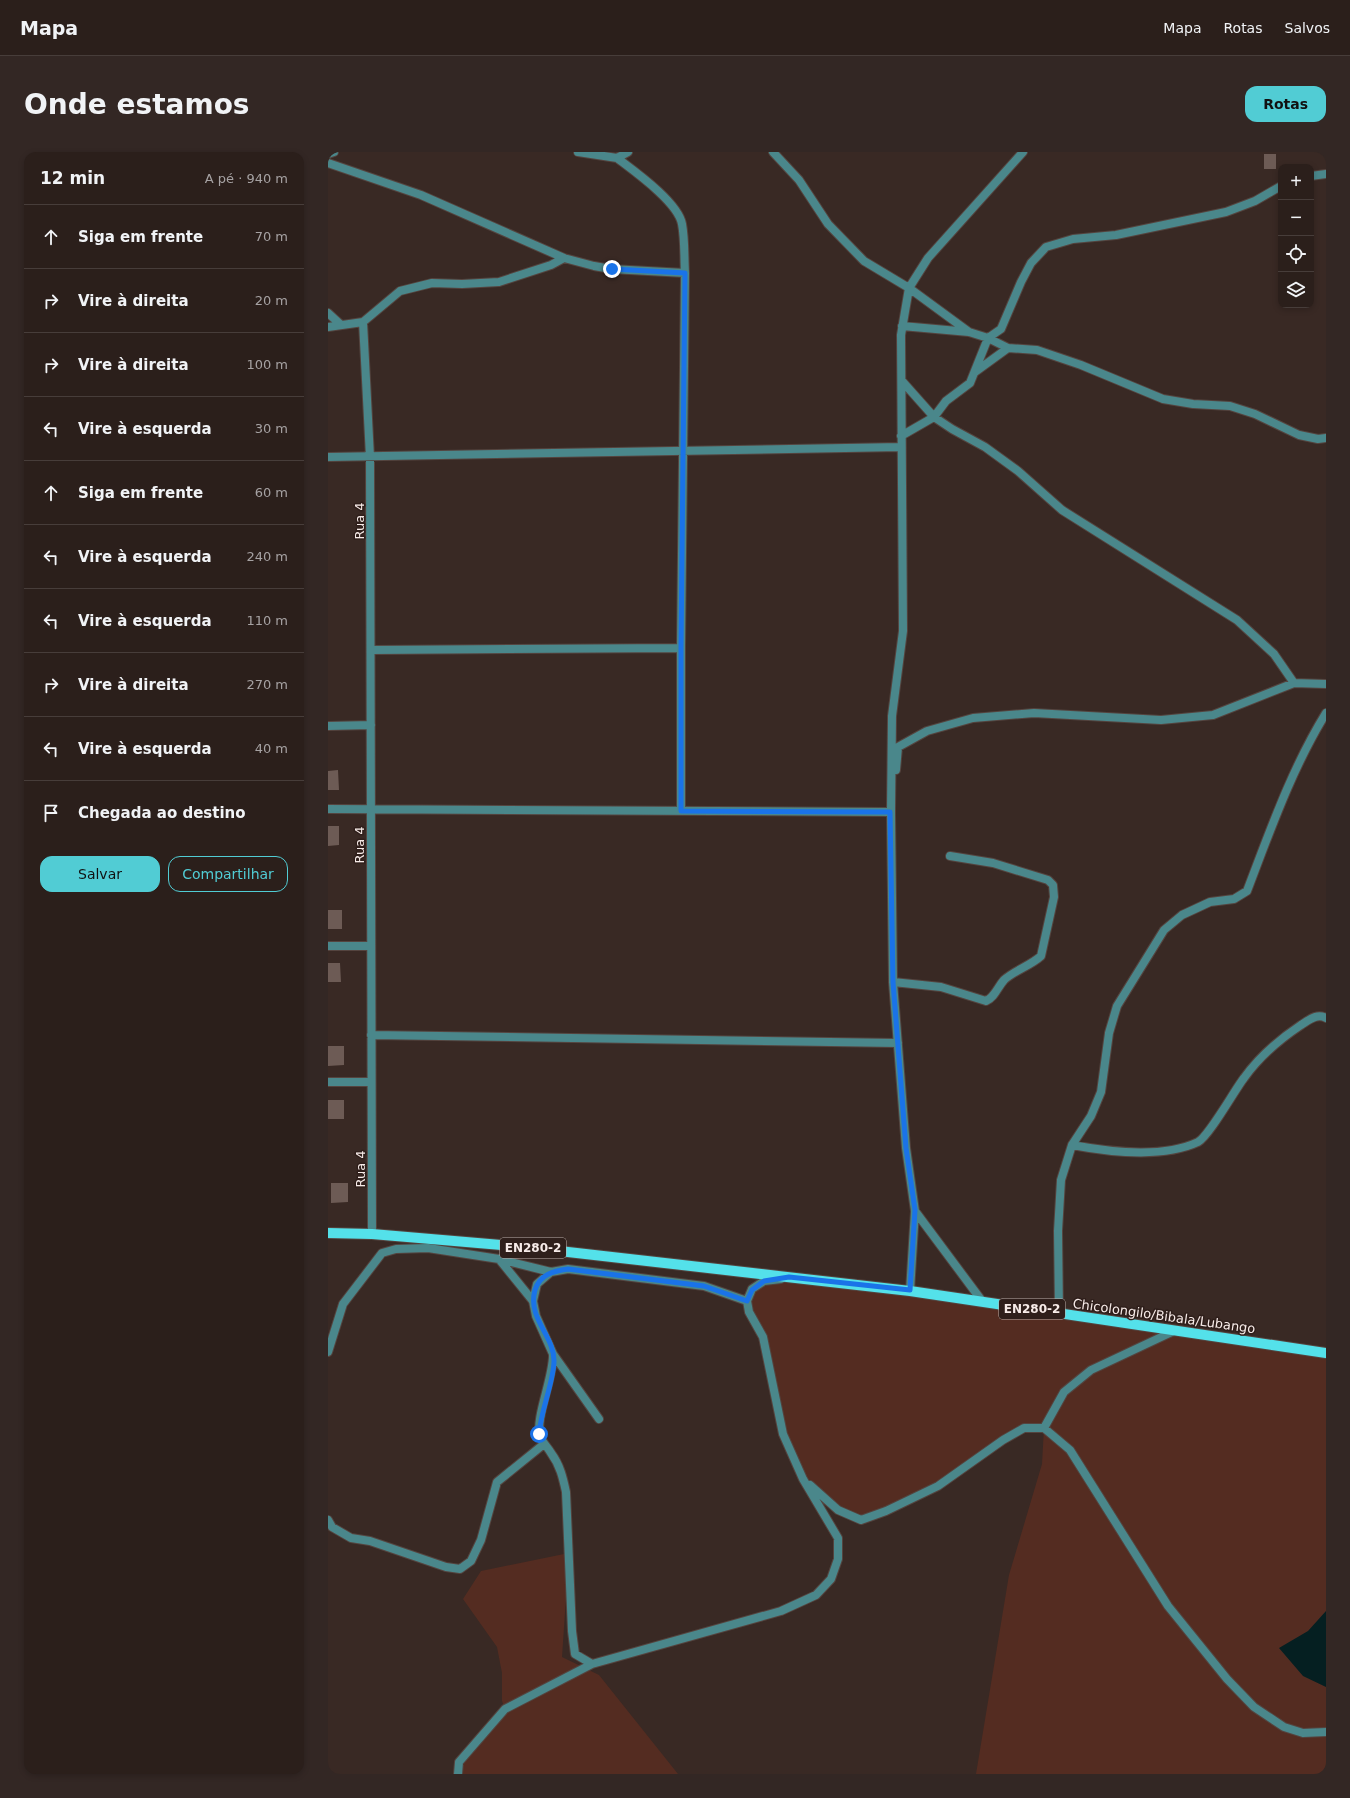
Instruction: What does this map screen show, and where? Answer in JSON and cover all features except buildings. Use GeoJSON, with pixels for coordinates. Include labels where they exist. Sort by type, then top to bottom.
{"type":"FeatureCollection","features":[{"type":"Feature","properties":{"kind":"main road","name":"EN280-2"},"geometry":{"type":"LineString","coordinates":[[328,1233],[372,1234]]}},
{"type":"Feature","properties":{"kind":"main road","name":"Chicolongilo/Bibala/Lubango"},"geometry":{"type":"LineString","coordinates":[[372,1234],[524,1247],[910,1290],[1059,1314],[1326,1353]]}},
{"type":"Feature","properties":{"kind":"street"},"geometry":{"type":"LineString","coordinates":[[328,154],[334,152]]}},
{"type":"Feature","properties":{"kind":"street"},"geometry":{"type":"LineString","coordinates":[[578,152],[617,158],[651,184],[675,210],[682,223],[685,273],[681,648],[681,811]]}},
{"type":"Feature","properties":{"kind":"street"},"geometry":{"type":"LineString","coordinates":[[617,158],[628,152]]}},
{"type":"Feature","properties":{"kind":"street"},"geometry":{"type":"LineString","coordinates":[[773,152],[799,180],[828,224],[864,261],[909,288],[969,332]]}},
{"type":"Feature","properties":{"kind":"street"},"geometry":{"type":"LineString","coordinates":[[910,1290],[915,1210],[906,1148],[893,982],[890,812],[892,716],[903,631],[901,335],[909,288],[928,258],[1023,152]]}},
{"type":"Feature","properties":{"kind":"street"},"geometry":{"type":"LineString","coordinates":[[328,163],[421,195],[564,258],[612,269],[685,273]]}},
{"type":"Feature","properties":{"kind":"street"},"geometry":{"type":"LineString","coordinates":[[1314,176],[1326,174]]}},
{"type":"Feature","properties":{"kind":"street"},"geometry":{"type":"LineString","coordinates":[[902,436],[934,417],[946,401],[970,382],[988,338],[1001,329],[1031,263],[1046,247],[1073,239],[1116,235],[1226,212],[1255,201],[1278,188]]}},
{"type":"Feature","properties":{"kind":"street"},"geometry":{"type":"LineString","coordinates":[[328,327],[340,324],[363,322],[400,290],[432,283],[462,284],[499,282],[551,266],[564,258]]}},
{"type":"Feature","properties":{"kind":"street"},"geometry":{"type":"LineString","coordinates":[[328,313],[340,324]]}},
{"type":"Feature","properties":{"kind":"street","name":"Rua 4"},"geometry":{"type":"LineString","coordinates":[[363,322],[370,456],[372,650],[372,1234]]}},
{"type":"Feature","properties":{"kind":"street"},"geometry":{"type":"LineString","coordinates":[[902,326],[969,332],[988,338],[1008,348],[1037,350],[1081,365],[1163,399],[1193,404],[1230,406],[1256,414],[1299,435],[1318,439],[1326,438]]}},
{"type":"Feature","properties":{"kind":"street"},"geometry":{"type":"LineString","coordinates":[[975,372],[1008,348]]}},
{"type":"Feature","properties":{"kind":"street"},"geometry":{"type":"LineString","coordinates":[[902,381],[934,417],[952,429],[985,447],[1018,471],[1062,510],[1080,523],[1189,588],[1237,620],[1274,654],[1294,683]]}},
{"type":"Feature","properties":{"kind":"street"},"geometry":{"type":"LineString","coordinates":[[328,457],[901,447]]}},
{"type":"Feature","properties":{"kind":"street"},"geometry":{"type":"LineString","coordinates":[[372,650],[681,648]]}},
{"type":"Feature","properties":{"kind":"street"},"geometry":{"type":"LineString","coordinates":[[890,812],[898,748],[927,731],[973,718],[1034,712],[1161,720],[1213,715],[1294,683],[1326,684]]}},
{"type":"Feature","properties":{"kind":"street"},"geometry":{"type":"LineString","coordinates":[[1059,1314],[1058,1231],[1061,1180],[1072,1145],[1091,1116],[1101,1092],[1109,1033],[1117,1006],[1164,930],[1182,916],[1210,902],[1234,899],[1247,891],[1292,775],[1314,732],[1326,713]]}},
{"type":"Feature","properties":{"kind":"street"},"geometry":{"type":"LineString","coordinates":[[328,726],[371,725]]}},
{"type":"Feature","properties":{"kind":"street"},"geometry":{"type":"LineString","coordinates":[[328,809],[371,808],[890,812]]}},
{"type":"Feature","properties":{"kind":"street"},"geometry":{"type":"LineString","coordinates":[[893,982],[941,987],[986,1002],[992,998],[1004,981],[1018,970],[1036,961],[1041,956],[1054,897],[1053,885],[1048,880],[993,863],[950,856]]}},
{"type":"Feature","properties":{"kind":"street"},"geometry":{"type":"LineString","coordinates":[[328,946],[371,946]]}},
{"type":"Feature","properties":{"kind":"street"},"geometry":{"type":"LineString","coordinates":[[1072,1145],[1106,1151],[1155,1151],[1183,1148],[1200,1141],[1243,1079],[1260,1059],[1292,1031],[1313,1017],[1323,1016],[1326,1018]]}},
{"type":"Feature","properties":{"kind":"street"},"geometry":{"type":"LineString","coordinates":[[371,1035],[898,1043]]}},
{"type":"Feature","properties":{"kind":"street"},"geometry":{"type":"LineString","coordinates":[[328,1082],[371,1082]]}},
{"type":"Feature","properties":{"kind":"street"},"geometry":{"type":"LineString","coordinates":[[915,1210],[982,1302]]}},
{"type":"Feature","properties":{"kind":"street"},"geometry":{"type":"LineString","coordinates":[[328,1352],[343,1304],[382,1253],[396,1249],[428,1248],[499,1260],[551,1272],[568,1269],[704,1286],[747,1301]]}},
{"type":"Feature","properties":{"kind":"street"},"geometry":{"type":"LineString","coordinates":[[499,1260],[532,1301],[536,1316],[554,1354],[599,1419]]}},
{"type":"Feature","properties":{"kind":"street"},"geometry":{"type":"LineString","coordinates":[[532,1301],[537,1284],[551,1272]]}},
{"type":"Feature","properties":{"kind":"street"},"geometry":{"type":"LineString","coordinates":[[458,1774],[459,1762],[505,1709],[592,1664],[781,1611],[816,1595],[831,1579],[838,1559],[838,1538],[803,1479],[783,1434],[763,1337],[749,1312],[747,1301],[752,1290],[764,1281],[789,1277]]}},
{"type":"Feature","properties":{"kind":"street"},"geometry":{"type":"LineString","coordinates":[[1044,1428],[1064,1392],[1091,1370],[1174,1331]]}},
{"type":"Feature","properties":{"kind":"street"},"geometry":{"type":"LineString","coordinates":[[554,1354],[554,1364],[540,1419],[539,1434],[561,1471],[566,1492],[572,1631],[576,1654],[592,1664]]}},
{"type":"Feature","properties":{"kind":"street"},"geometry":{"type":"LineString","coordinates":[[803,1479],[838,1510],[861,1520],[886,1511],[938,1486],[1003,1440],[1024,1428],[1044,1428],[1070,1450],[1168,1606],[1227,1679],[1254,1707],[1284,1727],[1303,1733],[1326,1732]]}},
{"type":"Feature","properties":{"kind":"street"},"geometry":{"type":"LineString","coordinates":[[328,1520],[332,1527],[351,1538],[370,1540],[446,1567],[460,1569],[471,1561],[481,1540],[497,1482],[544,1444]]}},
{"type":"Feature","properties":{"kind":"shaded area"},"geometry":{"type":"Polygon","coordinates":[[[789,1277],[1326,1353],[1326,1774],[976,1774],[1009,1575],[1042,1464],[1044,1428],[1024,1428],[938,1486],[861,1520],[838,1510],[803,1479],[783,1434],[772,1375],[747,1301],[764,1281],[789,1277]]]}},
{"type":"Feature","properties":{"kind":"shaded area"},"geometry":{"type":"Polygon","coordinates":[[[569,1553],[562,1657],[599,1675],[678,1774],[458,1774],[459,1762],[505,1709],[502,1701],[502,1673],[497,1647],[463,1599],[481,1571],[569,1553]]]}},
{"type":"Feature","properties":{"kind":"water"},"geometry":{"type":"Polygon","coordinates":[[[1326,1611],[1326,1687],[1303,1676],[1279,1648],[1308,1631],[1326,1611]]]}},
{"type":"Feature","properties":{"kind":"route"},"geometry":{"type":"LineString","coordinates":[[539,1434],[540,1419],[554,1364],[554,1354],[536,1316],[532,1301],[537,1284],[551,1272],[568,1269],[704,1286],[747,1301],[752,1290],[764,1281],[789,1277],[910,1290],[915,1210],[906,1148],[893,982],[890,812],[681,811],[681,648],[685,273],[612,269]]}}]}
